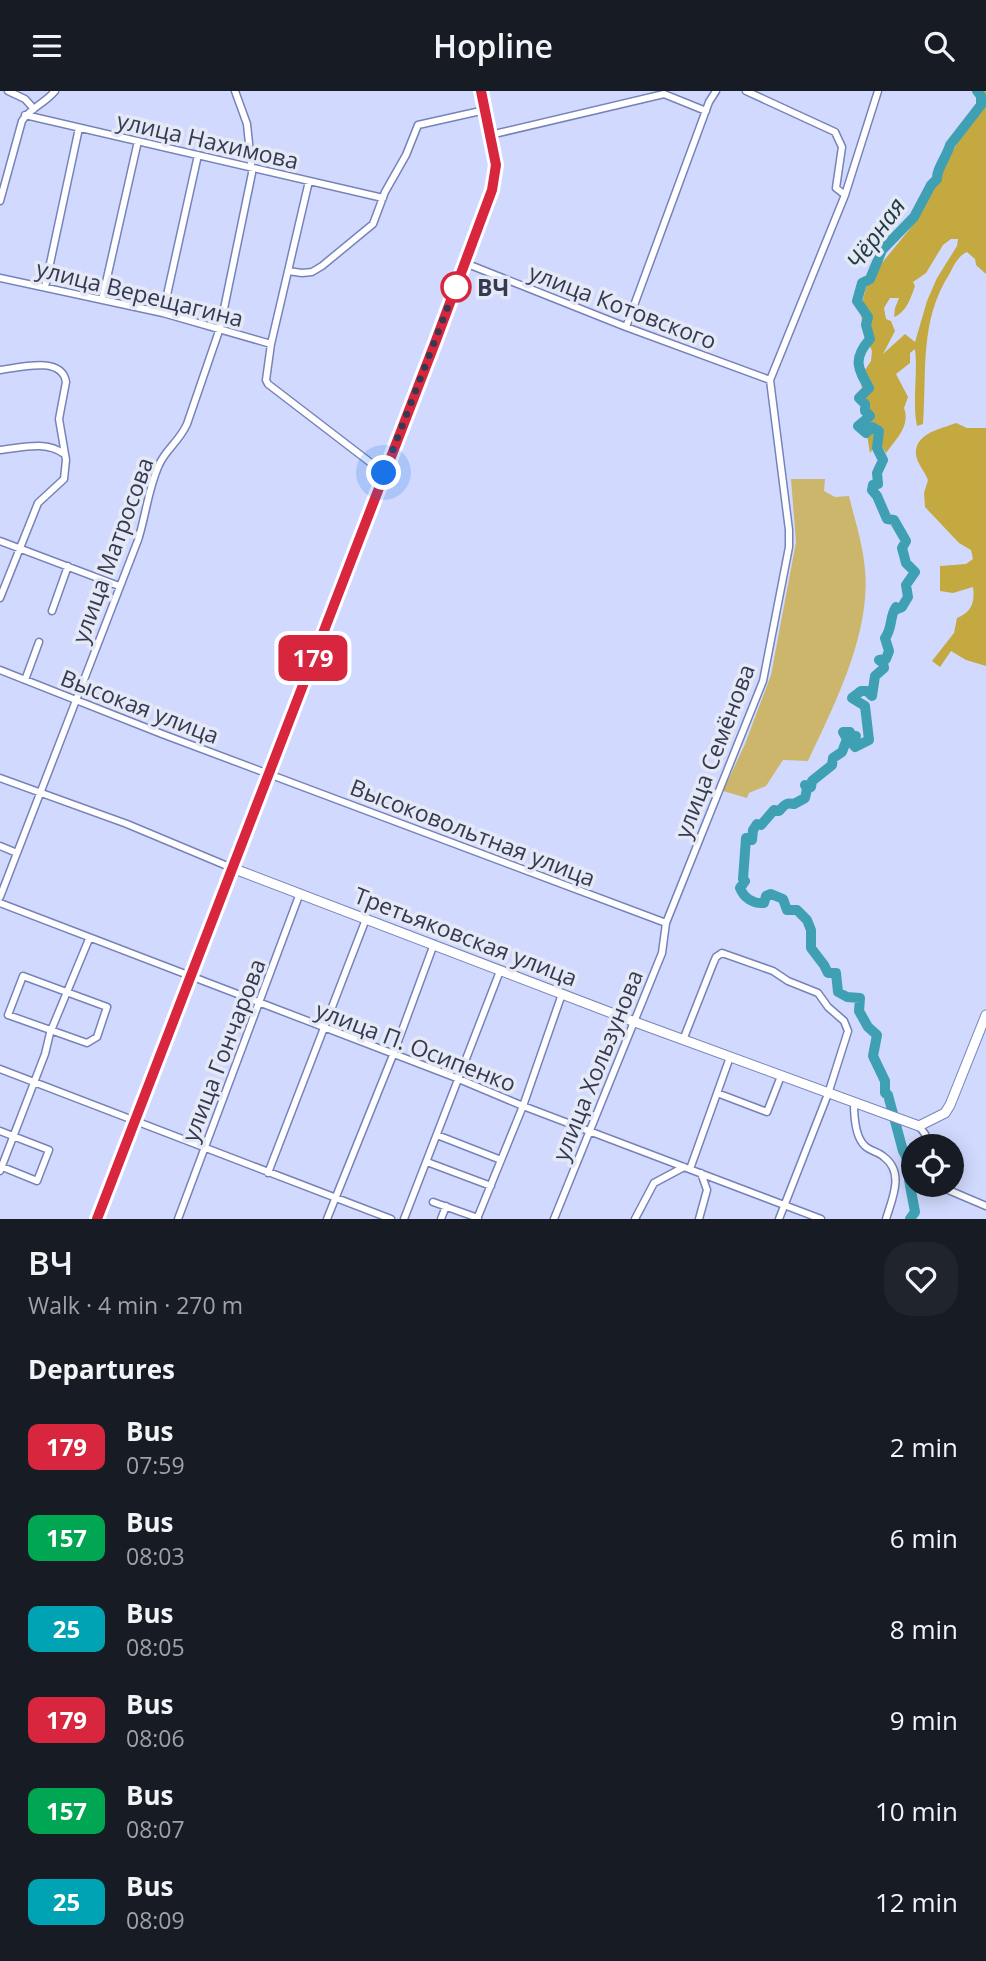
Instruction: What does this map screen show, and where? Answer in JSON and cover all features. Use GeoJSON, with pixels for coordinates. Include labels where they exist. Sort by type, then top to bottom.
{"type":"FeatureCollection","features":[{"type":"Feature","properties":{"kind":"street"},"geometry":{"type":"LineString","coordinates":[[8,91],[25,99],[34,109]]}},
{"type":"Feature","properties":{"kind":"street"},"geometry":{"type":"LineString","coordinates":[[0,201],[19,127],[25,115],[40,107],[55,91]]}},
{"type":"Feature","properties":{"kind":"street","name":"улица Матросова"},"geometry":{"type":"LineString","coordinates":[[0,897],[142,527],[147,499],[159,464],[181,437],[187,424],[220,328],[253,168],[247,124],[235,91]]}},
{"type":"Feature","properties":{"kind":"street"},"geometry":{"type":"LineString","coordinates":[[97,1219],[465,263],[496,175],[481,91]]}},
{"type":"Feature","properties":{"kind":"street"},"geometry":{"type":"LineString","coordinates":[[626,327],[706,111],[716,91]]}},
{"type":"Feature","properties":{"kind":"street"},"geometry":{"type":"LineString","coordinates":[[746,91],[835,132],[842,147],[836,188],[845,195]]}},
{"type":"Feature","properties":{"kind":"street"},"geometry":{"type":"LineString","coordinates":[[770,380],[845,195],[878,91]]}},
{"type":"Feature","properties":{"kind":"street"},"geometry":{"type":"LineString","coordinates":[[490,135],[664,94],[706,111]]}},
{"type":"Feature","properties":{"kind":"street"},"geometry":{"type":"LineString","coordinates":[[288,271],[302,273],[322,266],[373,225],[418,125],[485,110]]}},
{"type":"Feature","properties":{"kind":"street","name":"улица Нахимова"},"geometry":{"type":"LineString","coordinates":[[25,115],[383,198]]}},
{"type":"Feature","properties":{"kind":"street"},"geometry":{"type":"LineString","coordinates":[[46,287],[79,128]]}},
{"type":"Feature","properties":{"kind":"street"},"geometry":{"type":"LineString","coordinates":[[102,300],[138,141]]}},
{"type":"Feature","properties":{"kind":"street"},"geometry":{"type":"LineString","coordinates":[[163,313],[198,155]]}},
{"type":"Feature","properties":{"kind":"street"},"geometry":{"type":"LineString","coordinates":[[309,181],[271,344],[266,380],[384,473]]}},
{"type":"Feature","properties":{"kind":"street","name":"улица Котовского"},"geometry":{"type":"LineString","coordinates":[[465,263],[770,380]]}},
{"type":"Feature","properties":{"kind":"street","name":"улица Верещагина"},"geometry":{"type":"LineString","coordinates":[[0,278],[163,313],[271,344]]}},
{"type":"Feature","properties":{"kind":"street"},"geometry":{"type":"LineString","coordinates":[[0,370],[43,365],[55,367],[65,376],[66,381],[59,419],[65,447],[64,479],[38,503],[0,598]]}},
{"type":"Feature","properties":{"kind":"street","name":"улица Семёнова"},"geometry":{"type":"LineString","coordinates":[[666,923],[763,681],[775,628],[789,530],[770,380]]}},
{"type":"Feature","properties":{"kind":"street"},"geometry":{"type":"LineString","coordinates":[[0,450],[48,445],[64,454]]}},
{"type":"Feature","properties":{"kind":"street"},"geometry":{"type":"LineString","coordinates":[[0,541],[119,586]]}},
{"type":"Feature","properties":{"kind":"street"},"geometry":{"type":"LineString","coordinates":[[52,611],[68,566]]}},
{"type":"Feature","properties":{"kind":"street"},"geometry":{"type":"LineString","coordinates":[[25,680],[39,642]]}},
{"type":"Feature","properties":{"kind":"street","name":"Высокая улица"},"geometry":{"type":"LineString","coordinates":[[0,670],[268,773]]}},
{"type":"Feature","properties":{"kind":"street","name":"Высоковольтная улица"},"geometry":{"type":"LineString","coordinates":[[268,773],[666,923]]}},
{"type":"Feature","properties":{"kind":"street","name":"Третьяковская улица"},"geometry":{"type":"LineString","coordinates":[[0,778],[127,824],[232,868],[500,971],[916,1125]]}},
{"type":"Feature","properties":{"kind":"street"},"geometry":{"type":"LineString","coordinates":[[0,846],[17,853]]}},
{"type":"Feature","properties":{"kind":"street","name":"улица Гончарова"},"geometry":{"type":"LineString","coordinates":[[180,1218],[301,893]]}},
{"type":"Feature","properties":{"kind":"street","name":"улица П. Осипенко"},"geometry":{"type":"LineString","coordinates":[[0,903],[821,1219]]}},
{"type":"Feature","properties":{"kind":"street"},"geometry":{"type":"LineString","coordinates":[[268,1173],[366,919]]}},
{"type":"Feature","properties":{"kind":"street","name":"улица Хользунова"},"geometry":{"type":"LineString","coordinates":[[554,1219],[662,953],[666,923]]}},
{"type":"Feature","properties":{"kind":"street"},"geometry":{"type":"LineString","coordinates":[[0,1131],[13,1136],[49,1150],[37,1181],[1,1168],[13,1136],[34,1082],[52,1030],[89,939]]}},
{"type":"Feature","properties":{"kind":"street"},"geometry":{"type":"LineString","coordinates":[[327,1219],[434,944]]}},
{"type":"Feature","properties":{"kind":"street"},"geometry":{"type":"LineString","coordinates":[[683,1040],[716,957],[722,953],[773,971],[788,981],[818,993],[828,1007],[844,1021],[848,1031],[828,1094],[779,1219]]}},
{"type":"Feature","properties":{"kind":"street"},"geometry":{"type":"LineString","coordinates":[[404,1219],[500,971]]}},
{"type":"Feature","properties":{"kind":"street"},"geometry":{"type":"LineString","coordinates":[[23,976],[67,993],[107,1007],[97,1037],[87,1044],[8,1015],[23,976]]}},
{"type":"Feature","properties":{"kind":"street"},"geometry":{"type":"LineString","coordinates":[[433,1202],[478,1218],[523,1106],[562,994]]}},
{"type":"Feature","properties":{"kind":"street"},"geometry":{"type":"LineString","coordinates":[[925,1134],[916,1125],[945,1113],[986,1015]]}},
{"type":"Feature","properties":{"kind":"street"},"geometry":{"type":"LineString","coordinates":[[635,1219],[654,1183],[687,1168],[730,1057]]}},
{"type":"Feature","properties":{"kind":"street"},"geometry":{"type":"LineString","coordinates":[[0,1069],[391,1219]]}},
{"type":"Feature","properties":{"kind":"street"},"geometry":{"type":"LineString","coordinates":[[717,1093],[767,1112],[781,1076]]}},
{"type":"Feature","properties":{"kind":"street"},"geometry":{"type":"LineString","coordinates":[[854,1103],[856,1127],[862,1143],[884,1157],[893,1167],[895,1174],[895,1189],[886,1219]]}},
{"type":"Feature","properties":{"kind":"street"},"geometry":{"type":"LineString","coordinates":[[438,1135],[501,1160]]}},
{"type":"Feature","properties":{"kind":"street"},"geometry":{"type":"LineString","coordinates":[[427,1162],[491,1186]]}},
{"type":"Feature","properties":{"kind":"street"},"geometry":{"type":"LineString","coordinates":[[699,1219],[707,1190],[701,1173]]}},
{"type":"Feature","properties":{"kind":"street"},"geometry":{"type":"LineString","coordinates":[[964,1197],[986,1206]]}},
{"type":"Feature","properties":{"kind":"street"},"geometry":{"type":"LineString","coordinates":[[441,1219],[446,1206]]}},
{"type":"Feature","properties":{"kind":"shaded area"},"geometry":{"type":"Polygon","coordinates":[[[979,91],[986,91],[986,274],[967,252],[957,261],[940,291],[929,328],[923,424],[917,426],[915,349],[910,353],[910,363],[896,374],[908,397],[904,408],[904,427],[886,453],[878,441],[870,453],[861,376],[871,361],[872,351],[862,328],[861,307],[868,280],[913,225],[950,155],[980,108],[976,97],[979,91]],[[951,239],[943,245],[926,273],[913,282],[915,286],[905,308],[894,317],[899,298],[890,298],[884,308],[886,319],[891,321],[895,331],[883,354],[905,334],[915,342],[927,301],[937,278],[957,246],[958,239],[951,239]]]}},
{"type":"Feature","properties":{"kind":"shaded area"},"geometry":{"type":"Polygon","coordinates":[[[956,423],[967,428],[986,428],[986,666],[966,660],[951,651],[940,667],[932,661],[954,633],[957,618],[969,610],[973,597],[973,587],[953,593],[940,591],[940,566],[966,564],[973,559],[971,550],[959,543],[925,507],[924,493],[928,480],[916,455],[919,442],[924,437],[956,423]]]}},
{"type":"Feature","properties":{"kind":"shaded area"},"geometry":{"type":"Polygon","coordinates":[[[791,479],[825,479],[824,491],[835,497],[849,496],[864,560],[865,594],[862,619],[848,668],[808,761],[783,760],[766,786],[749,793],[747,798],[723,791],[745,744],[771,675],[796,542],[791,479]]]}},
{"type":"Feature","properties":{"kind":"waterway","name":"Чёрная"},"geometry":{"type":"LineString","coordinates":[[910,1219],[915,1212],[909,1180],[912,1168],[903,1151],[888,1095],[885,1093],[885,1081],[873,1056],[877,1035],[868,1027],[859,1011],[860,998],[847,997],[838,992],[836,973],[828,973],[811,948],[811,930],[807,920],[797,910],[787,910],[783,899],[771,894],[766,896],[764,903],[749,900],[740,888],[745,881],[746,838],[752,840],[757,824],[761,825],[774,810],[779,811],[787,804],[794,804],[805,798],[805,785],[811,787],[812,781],[832,765],[833,758],[842,752],[847,739],[843,732],[850,732],[850,737],[856,736],[852,743],[855,747],[869,740],[865,706],[852,698],[861,691],[867,691],[872,696],[875,676],[884,668],[879,660],[886,659],[889,651],[885,638],[892,615],[896,607],[902,607],[908,597],[906,585],[915,572],[906,563],[902,548],[906,541],[894,520],[887,519],[872,490],[873,485],[878,484],[877,473],[883,460],[877,448],[879,431],[872,427],[866,433],[858,426],[870,416],[859,398],[869,388],[862,375],[859,358],[870,339],[866,325],[868,317],[857,301],[862,283],[870,279],[882,250],[914,217],[937,179],[950,145],[981,105],[981,96],[977,91]]}},
{"type":"Feature","properties":{"kind":"bus line","name":"179"},"geometry":{"type":"LineString","coordinates":[[97,1219],[492,190],[496,165],[481,91]]}},
{"type":"Feature","properties":{"kind":"place","name":"ВЧ"},"geometry":{"type":"Point","coordinates":[456,287]}},
{"type":"Feature","properties":{"kind":"route"},"geometry":{"type":"LineString","coordinates":[[384,473],[457,283],[456,287]]}}]}
